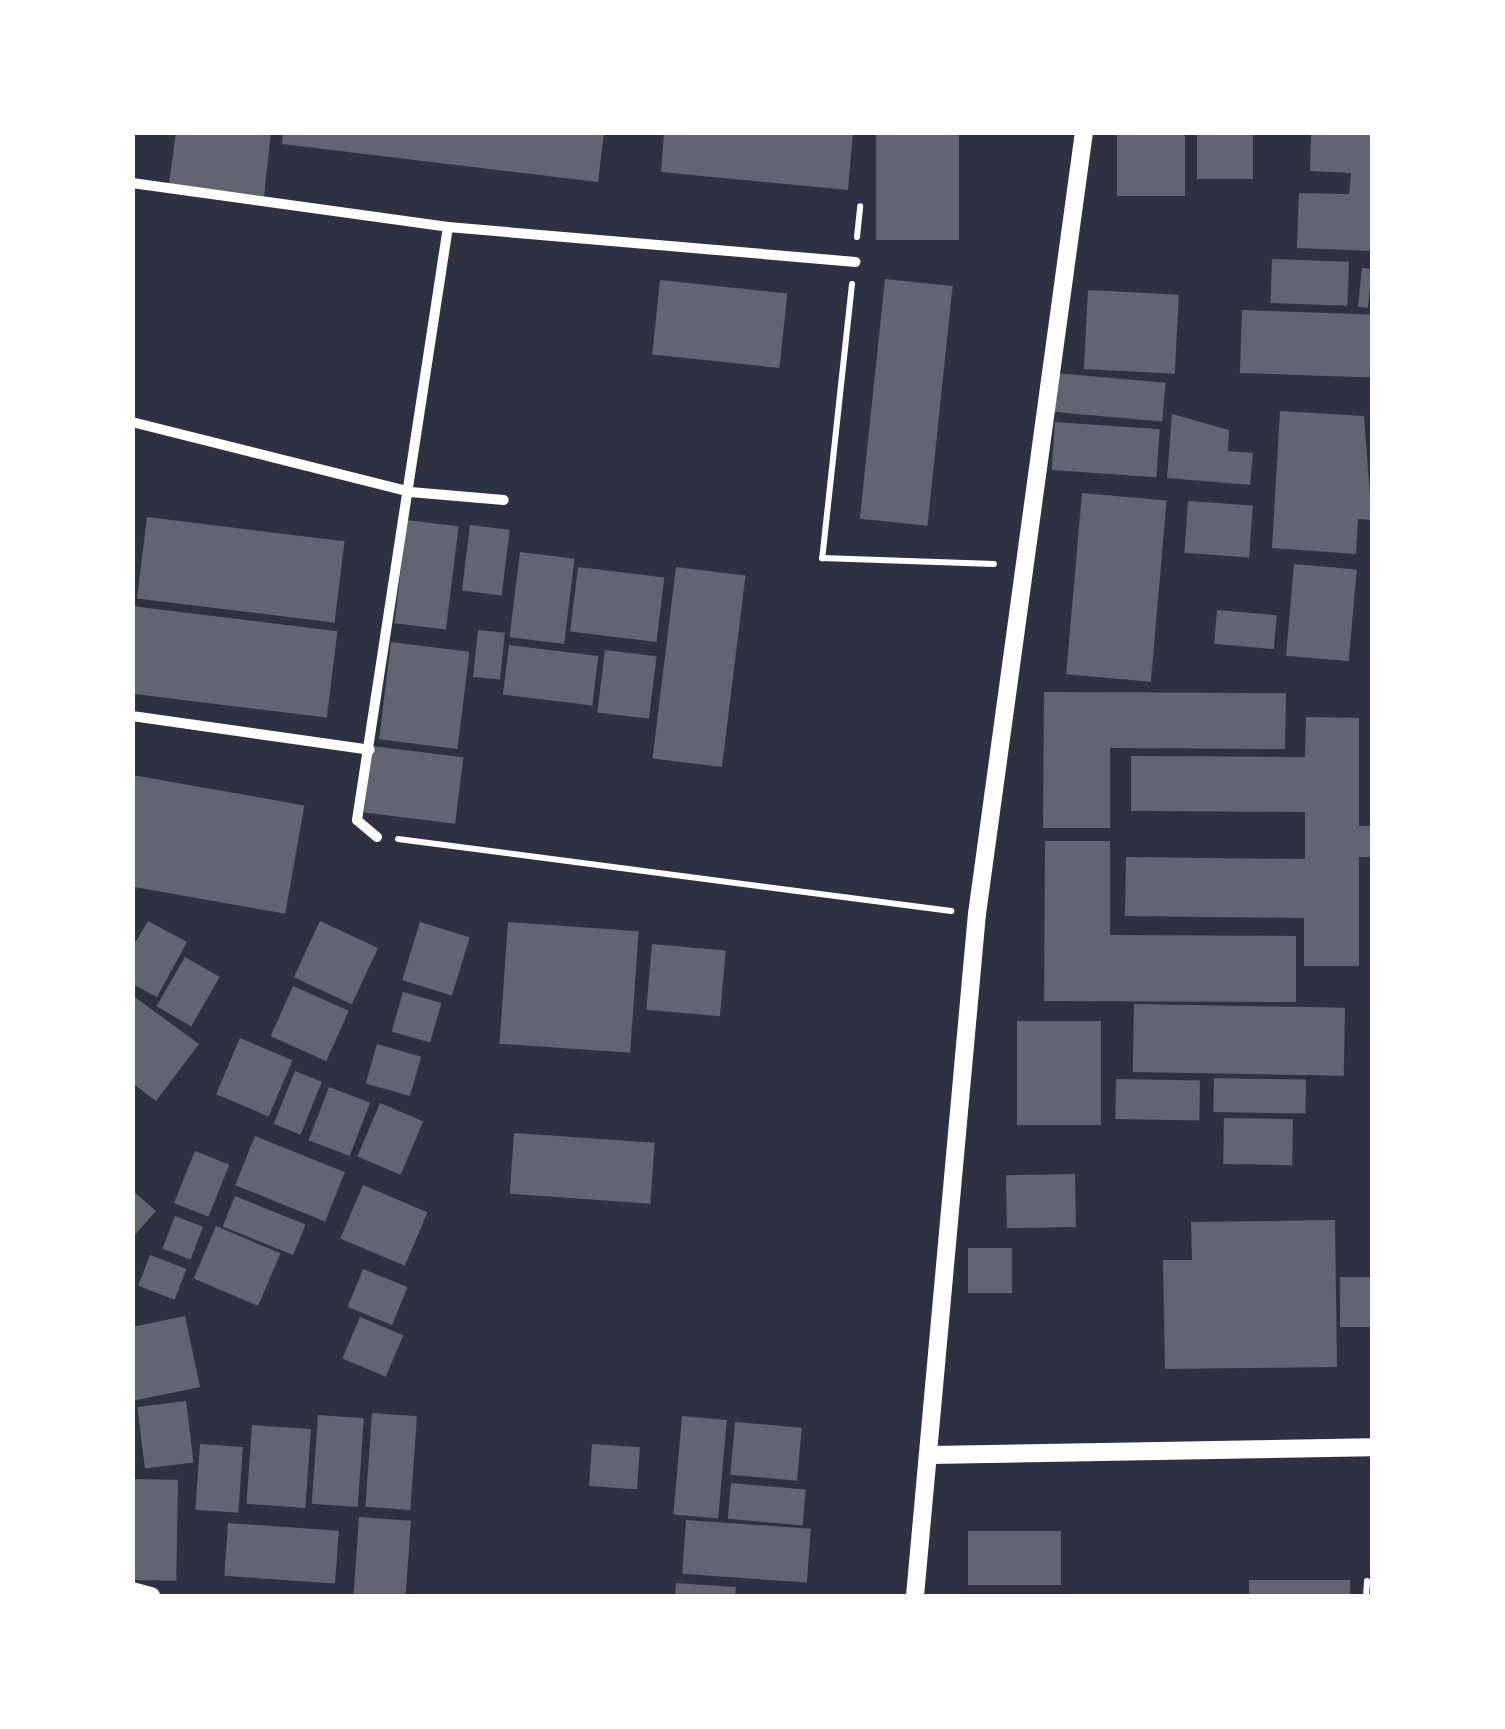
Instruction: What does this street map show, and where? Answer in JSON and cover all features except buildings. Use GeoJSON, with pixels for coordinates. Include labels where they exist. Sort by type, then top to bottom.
{"type":"FeatureCollection","features":[{"type":"Feature","properties":{"kind":"street"},"geometry":{"type":"LineString","coordinates":[[914,1596],[977,914],[1030,565],[1084,132]]}},
{"type":"Feature","properties":{"kind":"street"},"geometry":{"type":"LineString","coordinates":[[132,183],[448,227],[855,262]]}},
{"type":"Feature","properties":{"kind":"street"},"geometry":{"type":"LineString","coordinates":[[377,837],[358,820],[448,227]]}},
{"type":"Feature","properties":{"kind":"street"},"geometry":{"type":"LineString","coordinates":[[132,422],[410,492],[504,500]]}},
{"type":"Feature","properties":{"kind":"street"},"geometry":{"type":"LineString","coordinates":[[132,716],[370,750]]}},
{"type":"Feature","properties":{"kind":"street"},"geometry":{"type":"LineString","coordinates":[[930,1454],[1372,1447]]}},
{"type":"Feature","properties":{"kind":"street"},"geometry":{"type":"LineString","coordinates":[[132,1591],[151,1596]]}},
{"type":"Feature","properties":{"kind":"path"},"geometry":{"type":"LineString","coordinates":[[855,262],[822,558],[1030,565]]}},
{"type":"Feature","properties":{"kind":"path"},"geometry":{"type":"LineString","coordinates":[[377,837],[977,914]]}},
{"type":"Feature","properties":{"kind":"path"},"geometry":{"type":"LineString","coordinates":[[1366,1596],[1367,1581]]}}]}
